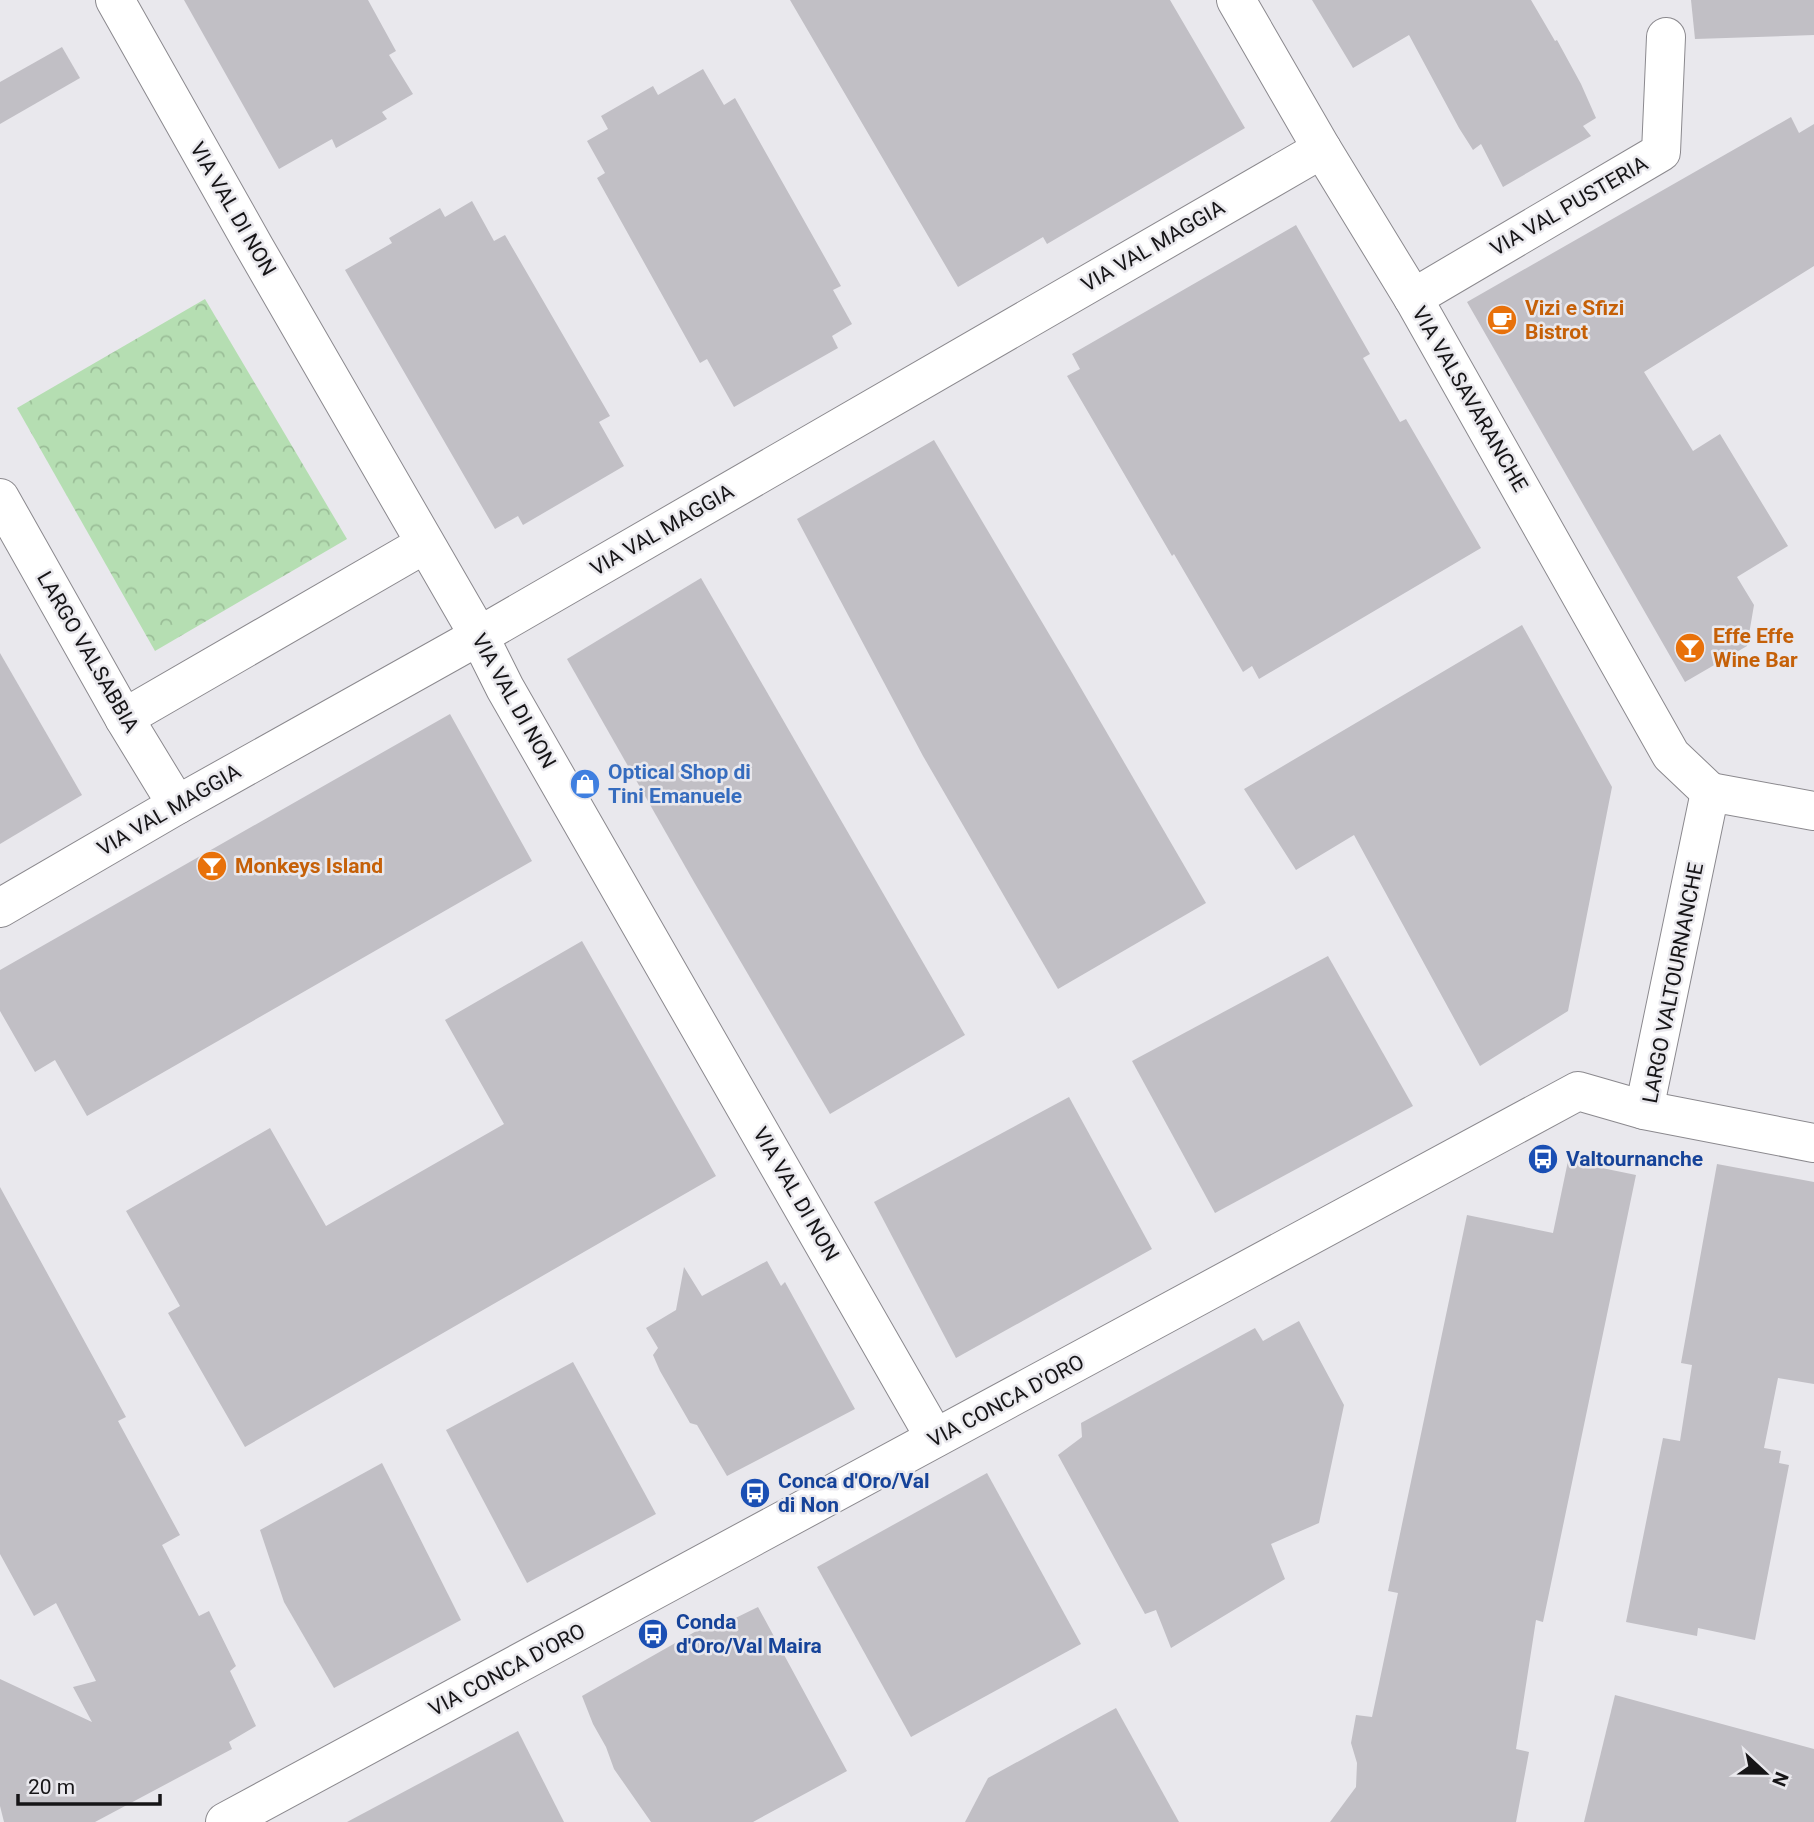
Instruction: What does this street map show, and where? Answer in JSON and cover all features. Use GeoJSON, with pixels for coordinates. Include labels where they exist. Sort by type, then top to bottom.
{"type":"FeatureCollection","features":[{"type":"Feature","properties":{"kind":"street","name":"VIA VAL DI NON"},"geometry":{"type":"LineString","coordinates":[[115,0],[935,1438]]}},
{"type":"Feature","properties":{"kind":"street","name":"VIA VALSAVARANCHE"},"geometry":{"type":"LineString","coordinates":[[1236,0],[1322,149],[1413,298],[1671,755],[1710,792]]}},
{"type":"Feature","properties":{"kind":"street","name":"VIA VAL PUSTERIA"},"geometry":{"type":"LineString","coordinates":[[1413,298],[1661,152],[1666,37]]}},
{"type":"Feature","properties":{"kind":"street","name":"VIA VAL MAGGIA"},"geometry":{"type":"LineString","coordinates":[[0,908],[177,805],[479,636],[1322,149]]}},
{"type":"Feature","properties":{"kind":"street","name":"LARGO VALSABBIA"},"geometry":{"type":"LineString","coordinates":[[0,498],[124,718],[177,805]]}},
{"type":"Feature","properties":{"kind":"street"},"geometry":{"type":"LineString","coordinates":[[124,718],[425,544]]}},
{"type":"Feature","properties":{"kind":"street"},"geometry":{"type":"LineString","coordinates":[[1710,792],[1814,811]]}},
{"type":"Feature","properties":{"kind":"street","name":"LARGO VALTOURNANCHE"},"geometry":{"type":"LineString","coordinates":[[1710,792],[1644,1110],[1814,1143]]}},
{"type":"Feature","properties":{"kind":"street","name":"VIA CONCA D'ORO"},"geometry":{"type":"LineString","coordinates":[[225,1822],[1578,1091],[1644,1110]]}},
{"type":"Feature","properties":{"kind":"green space"},"geometry":{"type":"Polygon","coordinates":[[[205,299],[347,539],[155,651],[17,408],[205,299]]]}},
{"type":"Feature","properties":{"kind":"building"},"geometry":{"type":"Polygon","coordinates":[[[184,0],[368,0],[396,51],[389,55],[413,94],[382,112],[387,119],[336,148],[332,139],[279,169],[184,0]]]}},
{"type":"Feature","properties":{"kind":"building"},"geometry":{"type":"Polygon","coordinates":[[[790,0],[1170,0],[1245,128],[1047,244],[1043,237],[958,287],[790,0]]]}},
{"type":"Feature","properties":{"kind":"building"},"geometry":{"type":"Polygon","coordinates":[[[1312,0],[1531,0],[1555,41],[1557,40],[1596,118],[1583,126],[1591,136],[1503,187],[1481,144],[1473,150],[1459,128],[1409,35],[1353,68],[1312,0]]]}},
{"type":"Feature","properties":{"kind":"building"},"geometry":{"type":"Polygon","coordinates":[[[1691,0],[1814,0],[1814,35],[1695,39],[1691,0]]]}},
{"type":"Feature","properties":{"kind":"building"},"geometry":{"type":"Polygon","coordinates":[[[62,47],[80,78],[0,124],[0,82],[62,47]]]}},
{"type":"Feature","properties":{"kind":"building"},"geometry":{"type":"Polygon","coordinates":[[[703,69],[724,105],[735,98],[841,286],[833,290],[852,324],[832,336],[838,348],[734,407],[707,359],[700,363],[597,178],[605,173],[587,141],[608,129],[601,116],[653,86],[658,95],[703,69]]]}},
{"type":"Feature","properties":{"kind":"building"},"geometry":{"type":"Polygon","coordinates":[[[1791,117],[1799,133],[1814,124],[1814,266],[1644,372],[1693,451],[1720,434],[1788,546],[1737,577],[1754,605],[1747,646],[1685,682],[1467,302],[1791,117]]]}},
{"type":"Feature","properties":{"kind":"building"},"geometry":{"type":"Polygon","coordinates":[[[472,201],[494,241],[505,235],[610,416],[599,422],[624,466],[523,525],[518,516],[495,529],[345,270],[392,243],[389,238],[440,208],[445,217],[472,201]]]}},
{"type":"Feature","properties":{"kind":"building"},"geometry":{"type":"Polygon","coordinates":[[[1296,225],[1370,354],[1363,358],[1400,422],[1406,419],[1481,548],[1259,679],[1252,666],[1243,672],[1067,376],[1080,369],[1072,354],[1296,225]]]}},
{"type":"Feature","properties":{"kind":"building"},"geometry":{"type":"Polygon","coordinates":[[[934,440],[1206,903],[1058,989],[923,756],[797,519],[934,440]]]}},
{"type":"Feature","properties":{"kind":"building"},"geometry":{"type":"Polygon","coordinates":[[[701,578],[965,1035],[830,1114],[567,659],[701,578]]]}},
{"type":"Feature","properties":{"kind":"building"},"geometry":{"type":"Polygon","coordinates":[[[1522,625],[1612,787],[1568,1011],[1480,1066],[1354,835],[1296,870],[1244,789],[1522,625]]]}},
{"type":"Feature","properties":{"kind":"building"},"geometry":{"type":"Polygon","coordinates":[[[0,653],[82,795],[0,844],[0,653]]]}},
{"type":"Feature","properties":{"kind":"building"},"geometry":{"type":"Polygon","coordinates":[[[450,714],[532,861],[87,1116],[55,1060],[35,1072],[0,1011],[0,970],[450,714]]]}},
{"type":"Feature","properties":{"kind":"building"},"geometry":{"type":"Polygon","coordinates":[[[582,941],[716,1176],[245,1447],[168,1313],[180,1306],[126,1211],[270,1128],[326,1226],[504,1124],[445,1020],[582,941]]]}},
{"type":"Feature","properties":{"kind":"building"},"geometry":{"type":"Polygon","coordinates":[[[1328,956],[1413,1106],[1215,1213],[1132,1061],[1328,956]]]}},
{"type":"Feature","properties":{"kind":"building"},"geometry":{"type":"Polygon","coordinates":[[[1069,1097],[1152,1249],[956,1358],[874,1202],[1069,1097]]]}},
{"type":"Feature","properties":{"kind":"building"},"geometry":{"type":"Polygon","coordinates":[[[1568,1161],[1636,1175],[1543,1622],[1536,1620],[1516,1749],[1529,1752],[1516,1822],[1330,1822],[1356,1787],[1357,1763],[1351,1743],[1356,1715],[1372,1717],[1398,1593],[1388,1591],[1467,1215],[1553,1233],[1568,1161]]]}},
{"type":"Feature","properties":{"kind":"building"},"geometry":{"type":"Polygon","coordinates":[[[1717,1164],[1814,1182],[1814,1384],[1778,1378],[1764,1448],[1781,1451],[1779,1463],[1789,1465],[1755,1640],[1698,1628],[1697,1636],[1626,1622],[1663,1438],[1680,1441],[1692,1365],[1681,1363],[1717,1164]]]}},
{"type":"Feature","properties":{"kind":"building"},"geometry":{"type":"Polygon","coordinates":[[[0,1187],[126,1417],[118,1421],[180,1535],[162,1545],[199,1616],[209,1611],[236,1666],[230,1671],[256,1726],[229,1742],[232,1749],[95,1822],[4,1822],[0,1806],[0,1679],[92,1722],[73,1687],[96,1681],[56,1603],[34,1616],[0,1554],[0,1187]]]}},
{"type":"Feature","properties":{"kind":"building"},"geometry":{"type":"Polygon","coordinates":[[[767,1261],[781,1286],[785,1282],[855,1409],[727,1476],[697,1425],[690,1423],[660,1371],[653,1355],[658,1348],[646,1328],[676,1310],[684,1267],[702,1296],[767,1261]]]}},
{"type":"Feature","properties":{"kind":"building"},"geometry":{"type":"Polygon","coordinates":[[[1299,1321],[1344,1405],[1319,1523],[1271,1544],[1285,1579],[1171,1648],[1156,1610],[1145,1614],[1058,1455],[1082,1437],[1081,1423],[1255,1328],[1263,1341],[1299,1321]]]}},
{"type":"Feature","properties":{"kind":"building"},"geometry":{"type":"Polygon","coordinates":[[[573,1362],[656,1514],[527,1583],[446,1430],[573,1362]]]}},
{"type":"Feature","properties":{"kind":"building"},"geometry":{"type":"Polygon","coordinates":[[[382,1463],[461,1620],[334,1688],[284,1602],[260,1530],[382,1463]]]}},
{"type":"Feature","properties":{"kind":"building"},"geometry":{"type":"Polygon","coordinates":[[[987,1473],[1081,1644],[911,1737],[817,1567],[987,1473]]]}},
{"type":"Feature","properties":{"kind":"building"},"geometry":{"type":"Polygon","coordinates":[[[758,1607],[847,1771],[753,1822],[651,1822],[614,1769],[582,1696],[714,1621],[717,1627],[758,1607]]]}},
{"type":"Feature","properties":{"kind":"building"},"geometry":{"type":"Polygon","coordinates":[[[1615,1695],[1814,1749],[1814,1822],[1584,1822],[1615,1695]]]}},
{"type":"Feature","properties":{"kind":"building"},"geometry":{"type":"Polygon","coordinates":[[[1116,1708],[1179,1822],[965,1822],[988,1778],[1116,1708]]]}},
{"type":"Feature","properties":{"kind":"building"},"geometry":{"type":"Polygon","coordinates":[[[518,1731],[564,1822],[347,1822],[518,1731]]]}},
{"type":"Feature","properties":{"kind":"place","name":"Vizi e Sfizi Bistrot"},"geometry":{"type":"Point","coordinates":[1502,320]}},
{"type":"Feature","properties":{"kind":"place","name":"Effe Effe Wine Bar"},"geometry":{"type":"Point","coordinates":[1690,648]}},
{"type":"Feature","properties":{"kind":"place","name":"Optical Shop di Tini Emanuele"},"geometry":{"type":"Point","coordinates":[585,784]}},
{"type":"Feature","properties":{"kind":"place","name":"Monkeys Island"},"geometry":{"type":"Point","coordinates":[212,866]}},
{"type":"Feature","properties":{"kind":"place","name":"Valtournanche"},"geometry":{"type":"Point","coordinates":[1543,1159]}},
{"type":"Feature","properties":{"kind":"place","name":"Conca d'Oro/Val di Non"},"geometry":{"type":"Point","coordinates":[755,1493]}},
{"type":"Feature","properties":{"kind":"place","name":"Conda d'Oro/Val Maira"},"geometry":{"type":"Point","coordinates":[653,1634]}}]}
